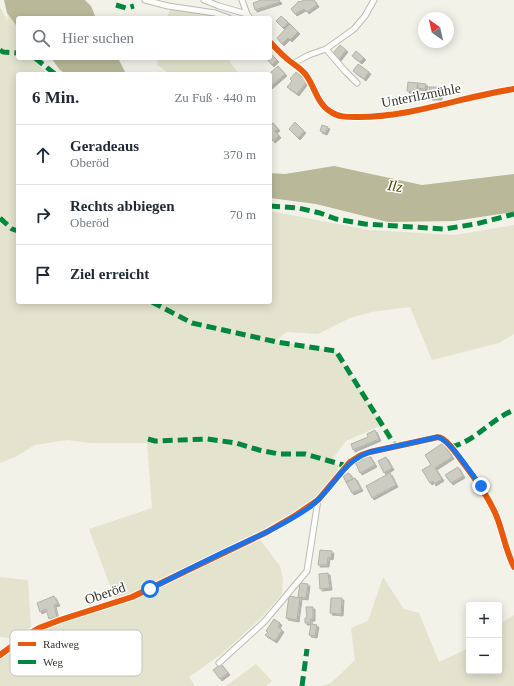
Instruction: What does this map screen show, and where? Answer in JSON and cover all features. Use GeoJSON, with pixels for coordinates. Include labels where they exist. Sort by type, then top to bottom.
{"type":"FeatureCollection","features":[{"type":"Feature","properties":{"kind":"street"},"geometry":{"type":"LineString","coordinates":[[145,0],[168,6],[215,13],[223,16]]}},
{"type":"Feature","properties":{"kind":"street"},"geometry":{"type":"LineString","coordinates":[[204,0],[249,16]]}},
{"type":"Feature","properties":{"kind":"street"},"geometry":{"type":"LineString","coordinates":[[242,0],[249,16]]}},
{"type":"Feature","properties":{"kind":"street"},"geometry":{"type":"LineString","coordinates":[[294,63],[309,55],[326,49],[354,29],[365,16],[374,0]]}},
{"type":"Feature","properties":{"kind":"street","name":"Unterilzmühle"},"geometry":{"type":"LineString","coordinates":[[272,44],[285,58],[294,63],[306,76],[319,101],[332,113],[343,116],[365,117],[406,113],[514,89]]}},
{"type":"Feature","properties":{"kind":"street"},"geometry":{"type":"LineString","coordinates":[[326,49],[344,71],[357,82]]}},
{"type":"Feature","properties":{"kind":"street","name":"Oberöd"},"geometry":{"type":"LineString","coordinates":[[36,630],[60,620],[132,597],[267,532],[296,516],[318,500],[350,462],[360,455],[438,437],[443,439],[451,447],[481,486],[498,520],[506,550],[514,567]]}},
{"type":"Feature","properties":{"kind":"street"},"geometry":{"type":"LineString","coordinates":[[219,663],[264,622],[307,571],[318,500]]}},
{"type":"Feature","properties":{"kind":"street","name":"Oberöd"},"geometry":{"type":"LineString","coordinates":[[0,655],[10,648]]}},
{"type":"Feature","properties":{"kind":"shaded area"},"geometry":{"type":"Polygon","coordinates":[[[0,7],[8,21],[7,13],[16,25],[16,60],[37,60],[35,61],[46,72],[16,72],[16,304],[272,304],[272,211],[369,230],[455,235],[514,225],[514,334],[499,343],[432,360],[410,307],[371,312],[350,318],[318,334],[286,332],[276,341],[336,351],[382,425],[346,441],[331,461],[338,465],[338,471],[318,500],[258,537],[280,566],[283,578],[282,594],[262,617],[223,653],[189,677],[195,686],[0,686],[0,655],[10,647],[10,676],[142,676],[142,630],[40,630],[60,620],[68,622],[78,615],[116,602],[89,529],[152,508],[147,443],[90,443],[67,440],[35,445],[17,456],[0,463],[0,7]]]}},
{"type":"Feature","properties":{"kind":"shaded area"},"geometry":{"type":"Polygon","coordinates":[[[170,9],[216,16],[168,16],[170,9]]]}},
{"type":"Feature","properties":{"kind":"shaded area"},"geometry":{"type":"Polygon","coordinates":[[[158,60],[228,60],[238,72],[167,72],[157,65],[158,60]]]}},
{"type":"Feature","properties":{"kind":"shaded area"},"geometry":{"type":"Polygon","coordinates":[[[0,577],[28,580],[31,629],[10,630],[10,638],[0,637],[0,577]]]}},
{"type":"Feature","properties":{"kind":"shaded area"},"geometry":{"type":"Polygon","coordinates":[[[383,577],[404,609],[419,613],[439,662],[466,649],[466,674],[502,674],[502,623],[514,615],[514,686],[321,686],[331,683],[355,660],[351,628],[368,621],[383,577]]]}},
{"type":"Feature","properties":{"kind":"shaded area"},"geometry":{"type":"Polygon","coordinates":[[[256,664],[272,681],[266,686],[226,686],[256,664]]]}},
{"type":"Feature","properties":{"kind":"water"},"geometry":{"type":"Polygon","coordinates":[[[4,0],[85,0],[91,6],[95,16],[16,16],[16,25],[7,13],[4,0]]]}},
{"type":"Feature","properties":{"kind":"water"},"geometry":{"type":"Polygon","coordinates":[[[52,60],[119,60],[125,72],[63,72],[52,60]]]}},
{"type":"Feature","properties":{"kind":"water","name":"Ilz"},"geometry":{"type":"Polygon","coordinates":[[[334,166],[422,185],[514,174],[514,212],[454,221],[388,222],[316,204],[272,198],[272,173],[285,174],[334,166]]]}},
{"type":"Feature","properties":{"kind":"building"},"geometry":{"type":"Polygon","coordinates":[[[261,0],[279,0],[280,2],[255,10],[253,3],[261,0]]]}},
{"type":"Feature","properties":{"kind":"building"},"geometry":{"type":"Polygon","coordinates":[[[314,0],[317,5],[307,12],[304,9],[295,14],[291,9],[299,1],[314,0]]]}},
{"type":"Feature","properties":{"kind":"building"},"geometry":{"type":"Polygon","coordinates":[[[281,16],[288,22],[283,28],[276,21],[281,16]]]}},
{"type":"Feature","properties":{"kind":"building"},"geometry":{"type":"Polygon","coordinates":[[[290,24],[298,32],[290,40],[288,38],[282,44],[277,38],[290,24]]]}},
{"type":"Feature","properties":{"kind":"building"},"geometry":{"type":"Polygon","coordinates":[[[340,45],[346,50],[339,59],[333,53],[340,45]]]}},
{"type":"Feature","properties":{"kind":"building"},"geometry":{"type":"Polygon","coordinates":[[[356,51],[364,58],[360,62],[352,56],[356,51]]]}},
{"type":"Feature","properties":{"kind":"building"},"geometry":{"type":"Polygon","coordinates":[[[272,55],[277,60],[272,65],[268,60],[272,60],[272,55]]]}},
{"type":"Feature","properties":{"kind":"building"},"geometry":{"type":"Polygon","coordinates":[[[358,64],[369,72],[364,79],[353,71],[358,64]]]}},
{"type":"Feature","properties":{"kind":"building"},"geometry":{"type":"Polygon","coordinates":[[[278,66],[285,74],[272,85],[271,72],[278,66]]]}},
{"type":"Feature","properties":{"kind":"building"},"geometry":{"type":"Polygon","coordinates":[[[296,72],[307,81],[297,94],[287,87],[292,81],[290,79],[296,72]]]}},
{"type":"Feature","properties":{"kind":"building"},"geometry":{"type":"Polygon","coordinates":[[[408,82],[418,83],[417,92],[407,91],[408,82]]]}},
{"type":"Feature","properties":{"kind":"building"},"geometry":{"type":"Polygon","coordinates":[[[418,83],[426,84],[425,89],[417,88],[418,83]]]}},
{"type":"Feature","properties":{"kind":"building"},"geometry":{"type":"Polygon","coordinates":[[[429,87],[440,87],[440,98],[430,98],[429,87]]]}},
{"type":"Feature","properties":{"kind":"building"},"geometry":{"type":"Polygon","coordinates":[[[295,122],[304,131],[298,138],[289,129],[295,122]]]}},
{"type":"Feature","properties":{"kind":"building"},"geometry":{"type":"Polygon","coordinates":[[[272,124],[278,129],[275,131],[279,136],[273,141],[272,140],[272,124]]]}},
{"type":"Feature","properties":{"kind":"building"},"geometry":{"type":"Polygon","coordinates":[[[322,125],[328,127],[325,133],[320,131],[322,125]]]}},
{"type":"Feature","properties":{"kind":"building"},"geometry":{"type":"Polygon","coordinates":[[[375,430],[379,439],[353,450],[351,444],[368,437],[367,434],[375,430]]]}},
{"type":"Feature","properties":{"kind":"building"},"geometry":{"type":"Polygon","coordinates":[[[443,443],[452,457],[435,468],[442,479],[434,484],[433,481],[430,483],[422,470],[431,465],[425,455],[443,443]]]}},
{"type":"Feature","properties":{"kind":"building"},"geometry":{"type":"Polygon","coordinates":[[[369,455],[375,465],[360,473],[355,462],[369,455]]]}},
{"type":"Feature","properties":{"kind":"building"},"geometry":{"type":"Polygon","coordinates":[[[386,457],[392,468],[384,473],[378,461],[386,457]]]}},
{"type":"Feature","properties":{"kind":"building"},"geometry":{"type":"Polygon","coordinates":[[[458,467],[463,476],[451,483],[445,475],[458,467]]]}},
{"type":"Feature","properties":{"kind":"building"},"geometry":{"type":"Polygon","coordinates":[[[349,473],[353,479],[346,482],[343,476],[349,473]]]}},
{"type":"Feature","properties":{"kind":"building"},"geometry":{"type":"Polygon","coordinates":[[[390,473],[396,485],[372,498],[366,486],[390,473]]]}},
{"type":"Feature","properties":{"kind":"building"},"geometry":{"type":"Polygon","coordinates":[[[355,478],[361,489],[352,493],[346,482],[355,478]]]}},
{"type":"Feature","properties":{"kind":"building"},"geometry":{"type":"Polygon","coordinates":[[[320,550],[332,551],[331,558],[328,557],[327,565],[318,565],[320,550]]]}},
{"type":"Feature","properties":{"kind":"building"},"geometry":{"type":"Polygon","coordinates":[[[328,573],[330,588],[320,589],[319,574],[328,573]]]}},
{"type":"Feature","properties":{"kind":"building"},"geometry":{"type":"Polygon","coordinates":[[[300,583],[308,584],[306,598],[298,597],[300,583]]]}},
{"type":"Feature","properties":{"kind":"building"},"geometry":{"type":"Polygon","coordinates":[[[54,596],[58,604],[54,605],[57,617],[49,619],[46,609],[40,612],[37,603],[54,596]]]}},
{"type":"Feature","properties":{"kind":"building"},"geometry":{"type":"Polygon","coordinates":[[[289,596],[300,598],[297,620],[286,618],[289,596]]]}},
{"type":"Feature","properties":{"kind":"building"},"geometry":{"type":"Polygon","coordinates":[[[331,598],[342,598],[341,614],[330,613],[331,598]]]}},
{"type":"Feature","properties":{"kind":"building"},"geometry":{"type":"Polygon","coordinates":[[[306,607],[313,607],[313,619],[310,619],[311,623],[305,623],[305,618],[307,618],[306,607]]]}},
{"type":"Feature","properties":{"kind":"building"},"geometry":{"type":"Polygon","coordinates":[[[274,619],[280,623],[278,627],[282,630],[275,641],[265,635],[274,619]]]}},
{"type":"Feature","properties":{"kind":"building"},"geometry":{"type":"Polygon","coordinates":[[[311,624],[317,625],[315,636],[309,635],[311,624]]]}},
{"type":"Feature","properties":{"kind":"building"},"geometry":{"type":"Polygon","coordinates":[[[221,664],[228,673],[220,679],[213,670],[221,664]]]}},
{"type":"Feature","properties":{"kind":"marked path"},"geometry":{"type":"LineString","coordinates":[[116,5],[126,8],[134,6]]}},
{"type":"Feature","properties":{"kind":"marked path"},"geometry":{"type":"LineString","coordinates":[[0,50],[3,52],[16,53]]}},
{"type":"Feature","properties":{"kind":"marked path"},"geometry":{"type":"LineString","coordinates":[[38,60],[52,72]]}},
{"type":"Feature","properties":{"kind":"marked path"},"geometry":{"type":"LineString","coordinates":[[272,206],[298,208],[320,213],[336,219],[365,224],[444,229],[476,224],[514,214]]}},
{"type":"Feature","properties":{"kind":"marked path"},"geometry":{"type":"LineString","coordinates":[[0,218],[12,229],[16,230]]}},
{"type":"Feature","properties":{"kind":"marked path"},"geometry":{"type":"LineString","coordinates":[[156,304],[192,323],[277,342],[336,351],[396,447]]}},
{"type":"Feature","properties":{"kind":"marked path"},"geometry":{"type":"LineString","coordinates":[[451,447],[468,440],[498,419],[514,410]]}},
{"type":"Feature","properties":{"kind":"marked path"},"geometry":{"type":"LineString","coordinates":[[148,439],[155,441],[207,439],[236,443],[279,454],[305,454],[347,466]]}},
{"type":"Feature","properties":{"kind":"marked path"},"geometry":{"type":"LineString","coordinates":[[302,686],[307,649]]}},
{"type":"Feature","properties":{"kind":"cycle path"},"geometry":{"type":"LineString","coordinates":[[272,44],[290,62],[304,72],[322,105],[337,115],[355,117],[395,114],[514,89]]}},
{"type":"Feature","properties":{"kind":"cycle path"},"geometry":{"type":"LineString","coordinates":[[36,630],[60,620],[132,597],[267,532],[318,500],[350,462],[361,455],[436,437],[443,439],[450,446],[486,496],[495,512],[514,567]]}},
{"type":"Feature","properties":{"kind":"cycle path"},"geometry":{"type":"LineString","coordinates":[[0,655],[10,648]]}},
{"type":"Feature","properties":{"kind":"route"},"geometry":{"type":"LineString","coordinates":[[150,589],[267,532],[296,516],[318,500],[350,462],[360,455],[438,437],[443,439],[451,447],[481,486]]}}]}
